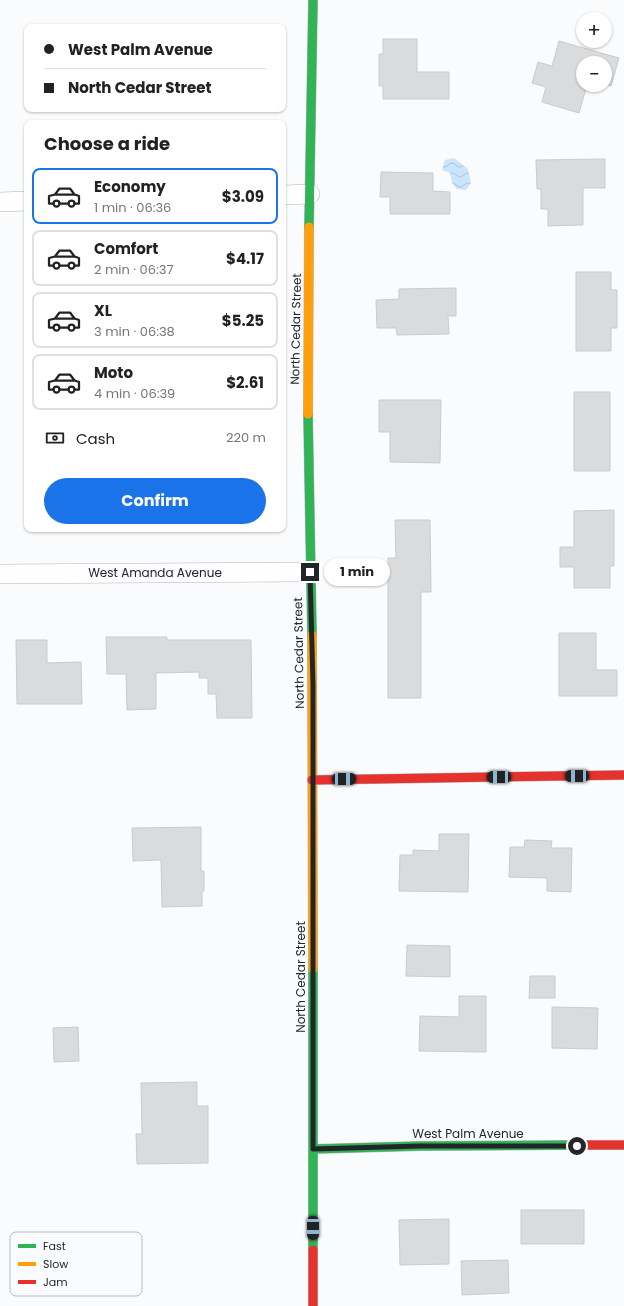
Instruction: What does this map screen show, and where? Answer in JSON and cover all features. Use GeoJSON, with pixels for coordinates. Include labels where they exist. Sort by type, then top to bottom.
{"type":"FeatureCollection","features":[{"type":"Feature","properties":{"kind":"street","name":"North Cedar Street"},"geometry":{"type":"LineString","coordinates":[[312,0],[307,367],[313,684],[313,1306]]}},
{"type":"Feature","properties":{"kind":"street"},"geometry":{"type":"LineString","coordinates":[[286,195],[310,194]]}},
{"type":"Feature","properties":{"kind":"street"},"geometry":{"type":"LineString","coordinates":[[0,202],[24,201]]}},
{"type":"Feature","properties":{"kind":"street","name":"West Amanda Avenue"},"geometry":{"type":"LineString","coordinates":[[0,574],[310,572]]}},
{"type":"Feature","properties":{"kind":"street"},"geometry":{"type":"LineString","coordinates":[[312,780],[624,775]]}},
{"type":"Feature","properties":{"kind":"street","name":"West Palm Avenue"},"geometry":{"type":"LineString","coordinates":[[313,1149],[429,1146],[624,1145]]}},
{"type":"Feature","properties":{"kind":"water"},"geometry":{"type":"Polygon","coordinates":[[[454,158],[468,169],[471,183],[466,190],[457,189],[452,183],[450,173],[442,170],[445,160],[454,158]]]}},
{"type":"Feature","properties":{"kind":"building"},"geometry":{"type":"Polygon","coordinates":[[[383,39],[417,39],[417,72],[449,72],[449,99],[383,99],[383,86],[379,86],[379,54],[383,54],[383,39]]]}},
{"type":"Feature","properties":{"kind":"building"},"geometry":{"type":"Polygon","coordinates":[[[559,41],[576,46],[576,48],[584,48],[612,56],[576,56],[576,92],[585,92],[579,113],[542,102],[546,87],[532,83],[538,62],[552,66],[559,41]]]}},
{"type":"Feature","properties":{"kind":"building"},"geometry":{"type":"Polygon","coordinates":[[[612,56],[619,58],[612,82],[612,56]]]}},
{"type":"Feature","properties":{"kind":"building"},"geometry":{"type":"Polygon","coordinates":[[[605,159],[605,188],[583,188],[583,225],[548,226],[548,209],[541,209],[541,189],[537,189],[536,160],[605,159]]]}},
{"type":"Feature","properties":{"kind":"building"},"geometry":{"type":"Polygon","coordinates":[[[381,172],[433,173],[433,191],[450,192],[450,214],[390,214],[390,197],[380,197],[381,172]]]}},
{"type":"Feature","properties":{"kind":"building"},"geometry":{"type":"Polygon","coordinates":[[[576,272],[611,272],[611,290],[617,290],[617,328],[611,328],[611,351],[576,351],[576,272]]]}},
{"type":"Feature","properties":{"kind":"building"},"geometry":{"type":"Polygon","coordinates":[[[456,288],[456,316],[448,316],[449,334],[397,335],[396,328],[377,328],[376,300],[399,299],[399,289],[456,288]]]}},
{"type":"Feature","properties":{"kind":"building"},"geometry":{"type":"Polygon","coordinates":[[[574,392],[610,392],[610,471],[574,471],[574,392]]]}},
{"type":"Feature","properties":{"kind":"building"},"geometry":{"type":"Polygon","coordinates":[[[379,400],[441,400],[440,463],[390,462],[390,432],[379,432],[379,400]]]}},
{"type":"Feature","properties":{"kind":"building"},"geometry":{"type":"Polygon","coordinates":[[[614,510],[614,566],[610,566],[610,588],[574,588],[574,567],[560,567],[560,547],[574,547],[574,511],[614,510]]]}},
{"type":"Feature","properties":{"kind":"building"},"geometry":{"type":"Polygon","coordinates":[[[395,520],[430,520],[431,592],[421,592],[421,698],[388,698],[388,558],[396,558],[395,520]]]}},
{"type":"Feature","properties":{"kind":"building"},"geometry":{"type":"Polygon","coordinates":[[[559,633],[596,633],[596,670],[617,670],[617,696],[559,696],[559,633]]]}},
{"type":"Feature","properties":{"kind":"building"},"geometry":{"type":"Polygon","coordinates":[[[106,637],[167,637],[167,640],[251,640],[252,718],[217,718],[216,694],[208,694],[208,678],[199,678],[199,672],[156,673],[156,709],[127,710],[126,674],[107,674],[106,637]]]}},
{"type":"Feature","properties":{"kind":"building"},"geometry":{"type":"Polygon","coordinates":[[[16,640],[47,640],[47,663],[81,662],[82,704],[17,704],[16,640]]]}},
{"type":"Feature","properties":{"kind":"building"},"geometry":{"type":"Polygon","coordinates":[[[201,827],[201,871],[204,871],[202,906],[162,907],[161,860],[133,861],[132,828],[201,827]]]}},
{"type":"Feature","properties":{"kind":"building"},"geometry":{"type":"Polygon","coordinates":[[[439,834],[469,834],[468,892],[399,891],[400,855],[413,855],[413,850],[439,851],[439,834]]]}},
{"type":"Feature","properties":{"kind":"building"},"geometry":{"type":"Polygon","coordinates":[[[525,840],[552,841],[551,848],[572,848],[571,892],[547,891],[547,878],[509,877],[510,847],[524,847],[525,840]]]}},
{"type":"Feature","properties":{"kind":"building"},"geometry":{"type":"Polygon","coordinates":[[[407,945],[450,946],[450,977],[406,976],[407,945]]]}},
{"type":"Feature","properties":{"kind":"building"},"geometry":{"type":"Polygon","coordinates":[[[530,976],[555,976],[555,998],[529,998],[530,976]]]}},
{"type":"Feature","properties":{"kind":"building"},"geometry":{"type":"Polygon","coordinates":[[[459,996],[486,996],[486,1052],[419,1051],[420,1016],[459,1017],[459,996]]]}},
{"type":"Feature","properties":{"kind":"building"},"geometry":{"type":"Polygon","coordinates":[[[552,1007],[598,1008],[597,1049],[552,1048],[552,1007]]]}},
{"type":"Feature","properties":{"kind":"building"},"geometry":{"type":"Polygon","coordinates":[[[78,1027],[79,1061],[54,1062],[53,1028],[78,1027]]]}},
{"type":"Feature","properties":{"kind":"building"},"geometry":{"type":"Polygon","coordinates":[[[197,1082],[197,1106],[208,1106],[208,1163],[137,1164],[136,1134],[142,1134],[141,1083],[197,1082]]]}},
{"type":"Feature","properties":{"kind":"building"},"geometry":{"type":"Polygon","coordinates":[[[521,1210],[584,1210],[584,1244],[521,1244],[521,1210]]]}},
{"type":"Feature","properties":{"kind":"building"},"geometry":{"type":"Polygon","coordinates":[[[449,1219],[449,1264],[400,1265],[399,1220],[449,1219]]]}},
{"type":"Feature","properties":{"kind":"building"},"geometry":{"type":"Polygon","coordinates":[[[508,1260],[509,1293],[462,1295],[461,1261],[508,1260]]]}},
{"type":"Feature","properties":{"kind":"traffic: fast"},"geometry":{"type":"LineString","coordinates":[[309,227],[313,0]]}},
{"type":"Feature","properties":{"kind":"traffic: fast"},"geometry":{"type":"LineString","coordinates":[[308,414],[312,635]]}},
{"type":"Feature","properties":{"kind":"traffic: fast"},"geometry":{"type":"LineString","coordinates":[[313,969],[313,1250]]}},
{"type":"Feature","properties":{"kind":"traffic: fast"},"geometry":{"type":"LineString","coordinates":[[313,1149],[421,1146],[573,1145]]}},
{"type":"Feature","properties":{"kind":"traffic: slow"},"geometry":{"type":"LineString","coordinates":[[308,414],[309,227]]}},
{"type":"Feature","properties":{"kind":"traffic: slow"},"geometry":{"type":"LineString","coordinates":[[312,635],[313,969]]}},
{"type":"Feature","properties":{"kind":"traffic: jam"},"geometry":{"type":"LineString","coordinates":[[312,780],[624,775]]}},
{"type":"Feature","properties":{"kind":"traffic: jam"},"geometry":{"type":"LineString","coordinates":[[573,1145],[624,1145]]}},
{"type":"Feature","properties":{"kind":"traffic: jam"},"geometry":{"type":"LineString","coordinates":[[313,1250],[313,1306]]}},
{"type":"Feature","properties":{"kind":"route"},"geometry":{"type":"LineString","coordinates":[[310,572],[313,684],[313,1149],[421,1146],[577,1146]]}}]}
